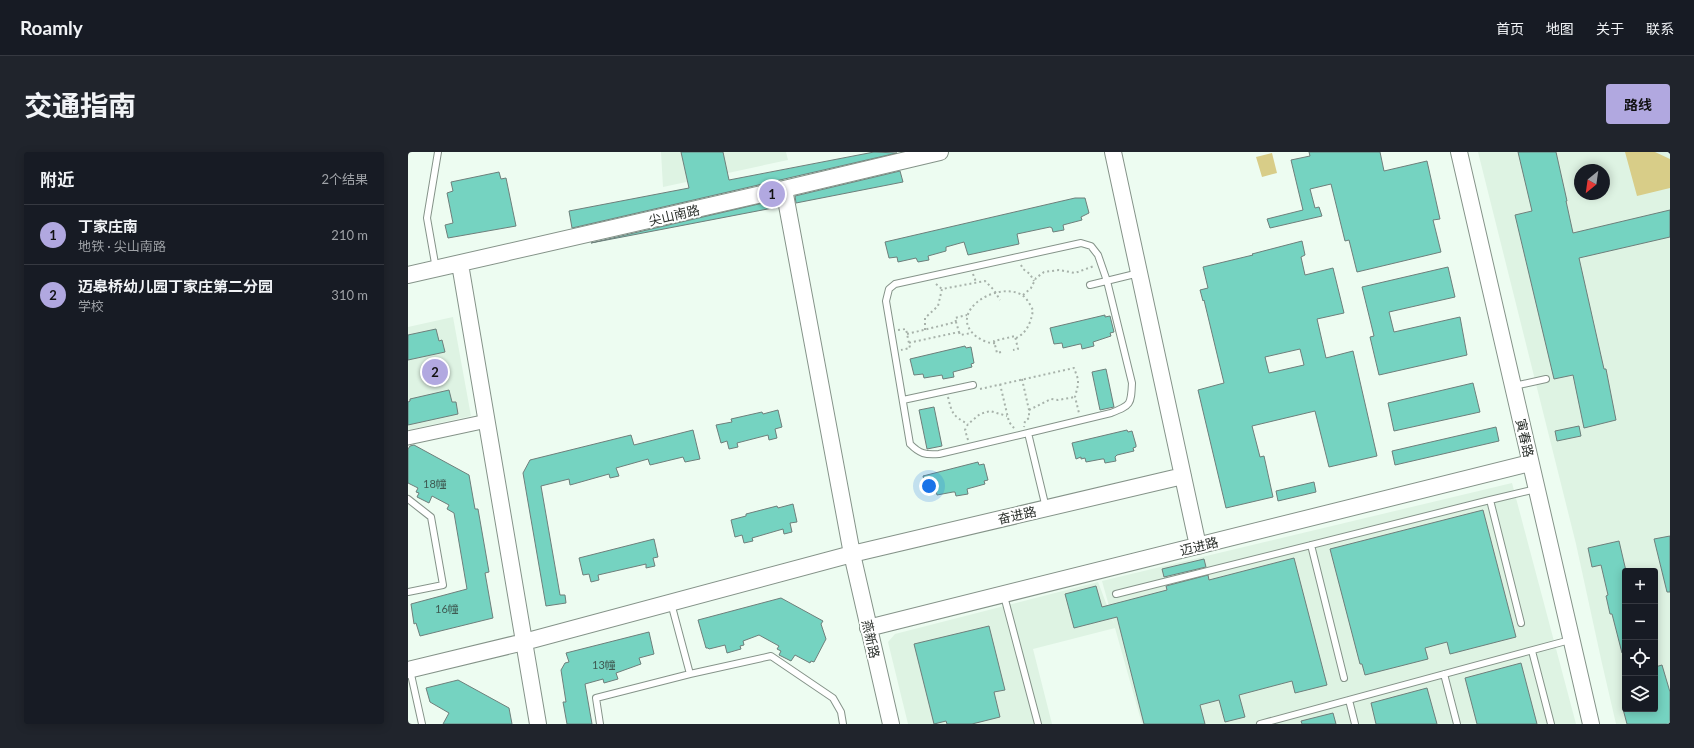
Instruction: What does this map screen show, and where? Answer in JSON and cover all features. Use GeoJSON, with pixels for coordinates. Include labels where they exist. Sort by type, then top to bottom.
{"type":"FeatureCollection","features":[{"type":"Feature","properties":{"kind":"street","name":"尖山南路"},"geometry":{"type":"LineString","coordinates":[[408,275],[940,152]]}},
{"type":"Feature","properties":{"kind":"street"},"geometry":{"type":"LineString","coordinates":[[1113,152],[1198,546]]}},
{"type":"Feature","properties":{"kind":"street","name":"寅春路"},"geometry":{"type":"LineString","coordinates":[[1459,152],[1591,724]]}},
{"type":"Feature","properties":{"kind":"street","name":"燕新路"},"geometry":{"type":"LineString","coordinates":[[784,189],[852,554],[868,628],[892,724]]}},
{"type":"Feature","properties":{"kind":"street"},"geometry":{"type":"LineString","coordinates":[[460,264],[538,724]]}},
{"type":"Feature","properties":{"kind":"street"},"geometry":{"type":"LineString","coordinates":[[408,438],[486,421]]}},
{"type":"Feature","properties":{"kind":"street","name":"迈进路"},"geometry":{"type":"LineString","coordinates":[[868,628],[1530,463]]}},
{"type":"Feature","properties":{"kind":"street","name":"奋进路"},"geometry":{"type":"LineString","coordinates":[[409,670],[524,642],[852,554],[1183,476]]}},
{"type":"Feature","properties":{"kind":"lane"},"geometry":{"type":"LineString","coordinates":[[436,268],[428,218],[438,152]]}},
{"type":"Feature","properties":{"kind":"lane"},"geometry":{"type":"LineString","coordinates":[[1084,243],[1091,246],[1098,255],[1101,264],[1107,281],[1132,383],[1132,394],[1129,404],[1124,408],[1111,413],[939,454],[927,455],[918,452],[910,444],[886,301],[889,289],[895,284],[1084,243]]}},
{"type":"Feature","properties":{"kind":"lane"},"geometry":{"type":"LineString","coordinates":[[1090,285],[1139,273]]}},
{"type":"Feature","properties":{"kind":"lane"},"geometry":{"type":"LineString","coordinates":[[1513,387],[1546,379]]}},
{"type":"Feature","properties":{"kind":"lane"},"geometry":{"type":"LineString","coordinates":[[903,400],[975,387]]}},
{"type":"Feature","properties":{"kind":"lane"},"geometry":{"type":"LineString","coordinates":[[1028,433],[1046,508]]}},
{"type":"Feature","properties":{"kind":"lane"},"geometry":{"type":"LineString","coordinates":[[1116,594],[1536,489]]}},
{"type":"Feature","properties":{"kind":"lane"},"geometry":{"type":"LineString","coordinates":[[408,499],[431,517],[443,585],[408,592]]}},
{"type":"Feature","properties":{"kind":"lane"},"geometry":{"type":"LineString","coordinates":[[1490,500],[1521,623]]}},
{"type":"Feature","properties":{"kind":"lane"},"geometry":{"type":"LineString","coordinates":[[1310,545],[1344,678]]}},
{"type":"Feature","properties":{"kind":"lane"},"geometry":{"type":"LineString","coordinates":[[1003,594],[1038,724]]}},
{"type":"Feature","properties":{"kind":"lane"},"geometry":{"type":"LineString","coordinates":[[671,603],[690,674]]}},
{"type":"Feature","properties":{"kind":"lane"},"geometry":{"type":"LineString","coordinates":[[1260,724],[1572,640]]}},
{"type":"Feature","properties":{"kind":"lane"},"geometry":{"type":"LineString","coordinates":[[1532,651],[1551,724]]}},
{"type":"Feature","properties":{"kind":"lane"},"geometry":{"type":"LineString","coordinates":[[600,724],[596,698],[690,674],[771,656],[833,698],[841,712],[843,724]]}},
{"type":"Feature","properties":{"kind":"lane"},"geometry":{"type":"LineString","coordinates":[[409,670],[422,724]]}},
{"type":"Feature","properties":{"kind":"lane"},"geometry":{"type":"LineString","coordinates":[[1444,674],[1457,724]]}},
{"type":"Feature","properties":{"kind":"lane"},"geometry":{"type":"LineString","coordinates":[[1349,700],[1355,724]]}},
{"type":"Feature","properties":{"kind":"path"},"geometry":{"type":"LineString","coordinates":[[1020,256],[1021,267],[1030,274],[1034,281]]}},
{"type":"Feature","properties":{"kind":"path"},"geometry":{"type":"LineString","coordinates":[[1023,295],[1031,288],[1034,281],[1044,272],[1059,270],[1075,273],[1101,264]]}},
{"type":"Feature","properties":{"kind":"path"},"geometry":{"type":"LineString","coordinates":[[925,330],[925,318],[938,306],[942,289],[985,281],[990,285],[1000,300]]}},
{"type":"Feature","properties":{"kind":"path"},"geometry":{"type":"LineString","coordinates":[[1011,291],[1023,295],[1033,310],[1032,319],[1025,332],[1016,338],[1015,336],[994,341],[994,343],[991,344],[979,338],[968,328],[967,315],[978,301],[987,295],[1011,291]]}},
{"type":"Feature","properties":{"kind":"path"},"geometry":{"type":"LineString","coordinates":[[967,315],[955,318],[956,322],[960,335],[972,333]]}},
{"type":"Feature","properties":{"kind":"path"},"geometry":{"type":"LineString","coordinates":[[906,334],[956,322]]}},
{"type":"Feature","properties":{"kind":"path"},"geometry":{"type":"LineString","coordinates":[[891,332],[906,329],[910,348],[894,351]]}},
{"type":"Feature","properties":{"kind":"path"},"geometry":{"type":"LineString","coordinates":[[908,343],[959,332]]}},
{"type":"Feature","properties":{"kind":"path"},"geometry":{"type":"LineString","coordinates":[[1014,350],[1018,349],[1016,338]]}},
{"type":"Feature","properties":{"kind":"path"},"geometry":{"type":"LineString","coordinates":[[994,343],[997,353],[1000,352]]}},
{"type":"Feature","properties":{"kind":"path"},"geometry":{"type":"LineString","coordinates":[[975,387],[1000,384],[1074,368],[1078,385],[1075,397],[1081,420]]}},
{"type":"Feature","properties":{"kind":"path"},"geometry":{"type":"LineString","coordinates":[[1022,379],[1030,410],[1029,418],[1025,421],[1024,426],[1028,433]]}},
{"type":"Feature","properties":{"kind":"path"},"geometry":{"type":"LineString","coordinates":[[1000,384],[1007,416],[1009,422],[1015,428],[1016,435]]}},
{"type":"Feature","properties":{"kind":"path"},"geometry":{"type":"LineString","coordinates":[[948,396],[952,413],[956,418],[968,424]]}},
{"type":"Feature","properties":{"kind":"path"},"geometry":{"type":"LineString","coordinates":[[1030,410],[1050,399],[1058,400],[1075,397]]}},
{"type":"Feature","properties":{"kind":"path"},"geometry":{"type":"LineString","coordinates":[[969,447],[965,430],[968,424],[980,414],[990,411],[1007,416]]}},
{"type":"Feature","properties":{"kind":"shaded area"},"geometry":{"type":"Polygon","coordinates":[[[661,152],[786,152],[788,160],[663,187],[661,152]]]}},
{"type":"Feature","properties":{"kind":"shaded area"},"geometry":{"type":"Polygon","coordinates":[[[1478,152],[1670,152],[1670,724],[1616,724],[1576,544],[1478,152]]]}},
{"type":"Feature","properties":{"kind":"shaded area"},"geometry":{"type":"Polygon","coordinates":[[[1625,152],[1655,152],[1670,159],[1670,188],[1637,196],[1625,152]]]}},
{"type":"Feature","properties":{"kind":"shaded area"},"geometry":{"type":"Polygon","coordinates":[[[1272,153],[1277,173],[1262,177],[1256,157],[1272,153]]]}},
{"type":"Feature","properties":{"kind":"shaded area"},"geometry":{"type":"Polygon","coordinates":[[[453,317],[471,416],[408,430],[408,327],[453,317]]]}},
{"type":"Feature","properties":{"kind":"shaded area"},"geometry":{"type":"Polygon","coordinates":[[[1512,483],[1576,724],[1142,724],[1115,628],[1033,649],[1052,724],[908,724],[888,642],[895,634],[1098,582],[1114,624],[1102,581],[1512,483]]]}},
{"type":"Feature","properties":{"kind":"building"},"geometry":{"type":"Polygon","coordinates":[[[681,152],[723,152],[729,180],[874,152],[897,153],[572,228],[569,211],[689,188],[681,152]]]}},
{"type":"Feature","properties":{"kind":"building"},"geometry":{"type":"Polygon","coordinates":[[[1309,152],[1380,152],[1384,171],[1427,161],[1440,219],[1433,220],[1441,252],[1357,272],[1349,240],[1345,241],[1331,184],[1310,189],[1315,208],[1319,207],[1322,216],[1270,228],[1267,219],[1303,210],[1291,160],[1310,156],[1309,152]]]}},
{"type":"Feature","properties":{"kind":"building"},"geometry":{"type":"Polygon","coordinates":[[[1518,152],[1556,152],[1573,233],[1670,210],[1670,237],[1579,258],[1604,369],[1606,369],[1616,420],[1584,428],[1573,375],[1554,379],[1515,215],[1532,211],[1518,152]]]}},
{"type":"Feature","properties":{"kind":"building"},"geometry":{"type":"Polygon","coordinates":[[[900,171],[903,182],[796,203],[795,196],[900,171]]]}},
{"type":"Feature","properties":{"kind":"building"},"geometry":{"type":"Polygon","coordinates":[[[499,172],[501,179],[506,178],[516,226],[448,238],[445,225],[453,223],[447,193],[453,191],[451,182],[499,172]]]}},
{"type":"Feature","properties":{"kind":"building"},"geometry":{"type":"Polygon","coordinates":[[[1075,198],[1085,198],[1089,213],[1081,217],[1082,220],[1063,225],[1064,230],[1053,232],[1052,228],[1050,227],[1017,234],[1019,244],[968,255],[964,242],[946,247],[946,251],[928,256],[929,260],[918,262],[916,258],[898,262],[897,257],[889,258],[885,242],[1075,198]]]}},
{"type":"Feature","properties":{"kind":"building"},"geometry":{"type":"Polygon","coordinates":[[[776,200],[778,207],[591,243],[776,200]]]}},
{"type":"Feature","properties":{"kind":"building"},"geometry":{"type":"Polygon","coordinates":[[[1302,241],[1305,255],[1301,257],[1305,275],[1333,268],[1344,313],[1317,319],[1326,358],[1353,351],[1377,456],[1329,467],[1315,411],[1252,426],[1260,457],[1264,456],[1273,497],[1226,508],[1198,390],[1224,383],[1204,300],[1203,301],[1200,290],[1208,288],[1203,267],[1253,255],[1252,254],[1302,241]],[[1300,349],[1265,357],[1269,373],[1304,365],[1300,349]]]}},
{"type":"Feature","properties":{"kind":"building"},"geometry":{"type":"Polygon","coordinates":[[[1448,267],[1455,297],[1389,312],[1394,332],[1460,317],[1467,355],[1379,375],[1370,337],[1374,336],[1362,287],[1448,267]]]}},
{"type":"Feature","properties":{"kind":"building"},"geometry":{"type":"Polygon","coordinates":[[[1105,315],[1105,317],[1110,316],[1114,332],[1110,333],[1111,336],[1093,342],[1094,346],[1082,349],[1081,344],[1063,348],[1062,343],[1054,344],[1050,328],[1105,315]]]}},
{"type":"Feature","properties":{"kind":"building"},"geometry":{"type":"Polygon","coordinates":[[[436,329],[439,341],[442,340],[445,352],[408,360],[408,335],[436,329]]]}},
{"type":"Feature","properties":{"kind":"building"},"geometry":{"type":"Polygon","coordinates":[[[965,346],[966,348],[971,347],[974,363],[971,364],[972,367],[953,372],[954,377],[943,379],[942,375],[924,378],[923,374],[914,375],[910,359],[965,346]]]}},
{"type":"Feature","properties":{"kind":"building"},"geometry":{"type":"Polygon","coordinates":[[[1106,369],[1114,407],[1100,410],[1092,372],[1106,369]]]}},
{"type":"Feature","properties":{"kind":"building"},"geometry":{"type":"Polygon","coordinates":[[[1473,383],[1480,412],[1394,431],[1388,403],[1473,383]]]}},
{"type":"Feature","properties":{"kind":"building"},"geometry":{"type":"Polygon","coordinates":[[[449,390],[452,402],[456,402],[458,414],[408,425],[408,402],[410,399],[449,390]]]}},
{"type":"Feature","properties":{"kind":"building"},"geometry":{"type":"Polygon","coordinates":[[[934,407],[942,446],[927,449],[919,410],[934,407]]]}},
{"type":"Feature","properties":{"kind":"building"},"geometry":{"type":"Polygon","coordinates":[[[778,410],[782,427],[775,429],[777,438],[769,440],[768,435],[737,443],[738,447],[729,449],[727,441],[721,443],[716,425],[732,422],[731,419],[778,410]]]}},
{"type":"Feature","properties":{"kind":"building"},"geometry":{"type":"Polygon","coordinates":[[[1579,426],[1581,436],[1557,441],[1555,431],[1579,426]]]}},
{"type":"Feature","properties":{"kind":"building"},"geometry":{"type":"Polygon","coordinates":[[[1496,427],[1499,441],[1395,465],[1392,451],[1496,427]]]}},
{"type":"Feature","properties":{"kind":"building"},"geometry":{"type":"Polygon","coordinates":[[[693,430],[700,459],[685,462],[683,457],[650,465],[648,459],[616,468],[619,476],[610,478],[609,474],[570,485],[569,479],[541,486],[560,595],[565,595],[566,603],[546,606],[523,473],[530,460],[631,435],[634,445],[693,430]]]}},
{"type":"Feature","properties":{"kind":"building"},"geometry":{"type":"Polygon","coordinates":[[[1127,430],[1128,432],[1132,431],[1136,445],[1136,447],[1133,448],[1134,451],[1117,455],[1115,457],[1116,461],[1105,463],[1104,459],[1086,462],[1085,458],[1081,459],[1081,457],[1076,459],[1072,443],[1127,430]]]}},
{"type":"Feature","properties":{"kind":"building"},"geometry":{"type":"Polygon","coordinates":[[[414,445],[469,475],[475,509],[478,509],[489,572],[485,573],[493,618],[420,636],[416,623],[414,624],[411,604],[467,589],[454,513],[447,509],[449,505],[432,496],[429,503],[417,497],[419,493],[416,492],[418,488],[408,483],[408,449],[410,446],[414,445]]]}},
{"type":"Feature","properties":{"kind":"building"},"geometry":{"type":"Polygon","coordinates":[[[978,462],[979,465],[984,464],[988,480],[984,481],[985,484],[967,489],[968,494],[956,496],[955,492],[937,495],[936,491],[933,492],[932,490],[927,492],[923,476],[978,462]]]}},
{"type":"Feature","properties":{"kind":"building"},"geometry":{"type":"Polygon","coordinates":[[[1314,482],[1316,492],[1278,501],[1276,491],[1314,482]]]}},
{"type":"Feature","properties":{"kind":"building"},"geometry":{"type":"Polygon","coordinates":[[[793,504],[797,522],[790,523],[792,532],[784,534],[783,529],[752,538],[753,541],[744,543],[742,535],[735,537],[731,520],[746,516],[746,514],[777,506],[778,508],[793,504]]]}},
{"type":"Feature","properties":{"kind":"building"},"geometry":{"type":"Polygon","coordinates":[[[1483,510],[1516,637],[1450,654],[1447,642],[1425,648],[1428,659],[1365,675],[1362,664],[1360,664],[1330,549],[1483,510]]]}},
{"type":"Feature","properties":{"kind":"building"},"geometry":{"type":"Polygon","coordinates":[[[1670,536],[1670,592],[1667,592],[1654,539],[1670,536]]]}},
{"type":"Feature","properties":{"kind":"building"},"geometry":{"type":"Polygon","coordinates":[[[654,539],[658,557],[653,558],[655,566],[646,568],[646,564],[598,575],[599,580],[591,582],[589,574],[583,575],[579,558],[654,539]]]}},
{"type":"Feature","properties":{"kind":"building"},"geometry":{"type":"Polygon","coordinates":[[[1619,541],[1625,568],[1622,568],[1622,653],[1612,614],[1610,614],[1606,596],[1608,595],[1601,565],[1592,567],[1588,548],[1619,541]]]}},
{"type":"Feature","properties":{"kind":"building"},"geometry":{"type":"Polygon","coordinates":[[[1294,558],[1327,685],[1295,693],[1292,681],[1239,695],[1245,717],[1225,722],[1219,700],[1200,705],[1205,724],[1144,724],[1117,617],[1074,628],[1065,594],[1096,586],[1102,607],[1167,590],[1166,586],[1208,575],[1209,580],[1294,558]]]}},
{"type":"Feature","properties":{"kind":"building"},"geometry":{"type":"Polygon","coordinates":[[[1204,559],[1206,567],[1164,577],[1162,569],[1204,559]]]}},
{"type":"Feature","properties":{"kind":"building"},"geometry":{"type":"Polygon","coordinates":[[[781,598],[823,621],[821,624],[826,639],[814,662],[811,661],[810,663],[795,655],[791,661],[779,655],[781,651],[777,649],[779,646],[759,635],[743,641],[744,645],[740,646],[741,649],[727,653],[725,645],[709,649],[706,648],[698,620],[781,598]]]}},
{"type":"Feature","properties":{"kind":"building"},"geometry":{"type":"Polygon","coordinates":[[[989,626],[1005,690],[994,692],[1000,717],[972,724],[947,724],[946,721],[934,724],[914,644],[989,626]]]}},
{"type":"Feature","properties":{"kind":"building"},"geometry":{"type":"Polygon","coordinates":[[[649,632],[654,654],[639,658],[641,664],[616,673],[618,679],[604,683],[603,679],[585,684],[592,724],[567,724],[563,702],[566,702],[561,670],[565,663],[569,662],[566,653],[649,632]]]}},
{"type":"Feature","properties":{"kind":"building"},"geometry":{"type":"Polygon","coordinates":[[[1521,663],[1537,724],[1477,724],[1465,678],[1521,663]]]}},
{"type":"Feature","properties":{"kind":"building"},"geometry":{"type":"Polygon","coordinates":[[[1662,665],[1670,692],[1670,724],[1627,724],[1624,712],[1658,712],[1658,666],[1662,665]]]}},
{"type":"Feature","properties":{"kind":"building"},"geometry":{"type":"Polygon","coordinates":[[[458,680],[509,708],[512,724],[443,724],[449,713],[430,702],[426,688],[458,680]]]}},
{"type":"Feature","properties":{"kind":"building"},"geometry":{"type":"Polygon","coordinates":[[[1427,688],[1437,724],[1376,724],[1371,703],[1427,688]]]}},
{"type":"Feature","properties":{"kind":"building"},"geometry":{"type":"Polygon","coordinates":[[[1333,713],[1336,724],[1302,724],[1301,721],[1333,713]]]}},
{"type":"Feature","properties":{"kind":"place","name":"丁家庄南"},"geometry":{"type":"Point","coordinates":[772,194]}},
{"type":"Feature","properties":{"kind":"place","name":"迈皋桥幼儿园丁家庄第二分园"},"geometry":{"type":"Point","coordinates":[435,372]}}]}
